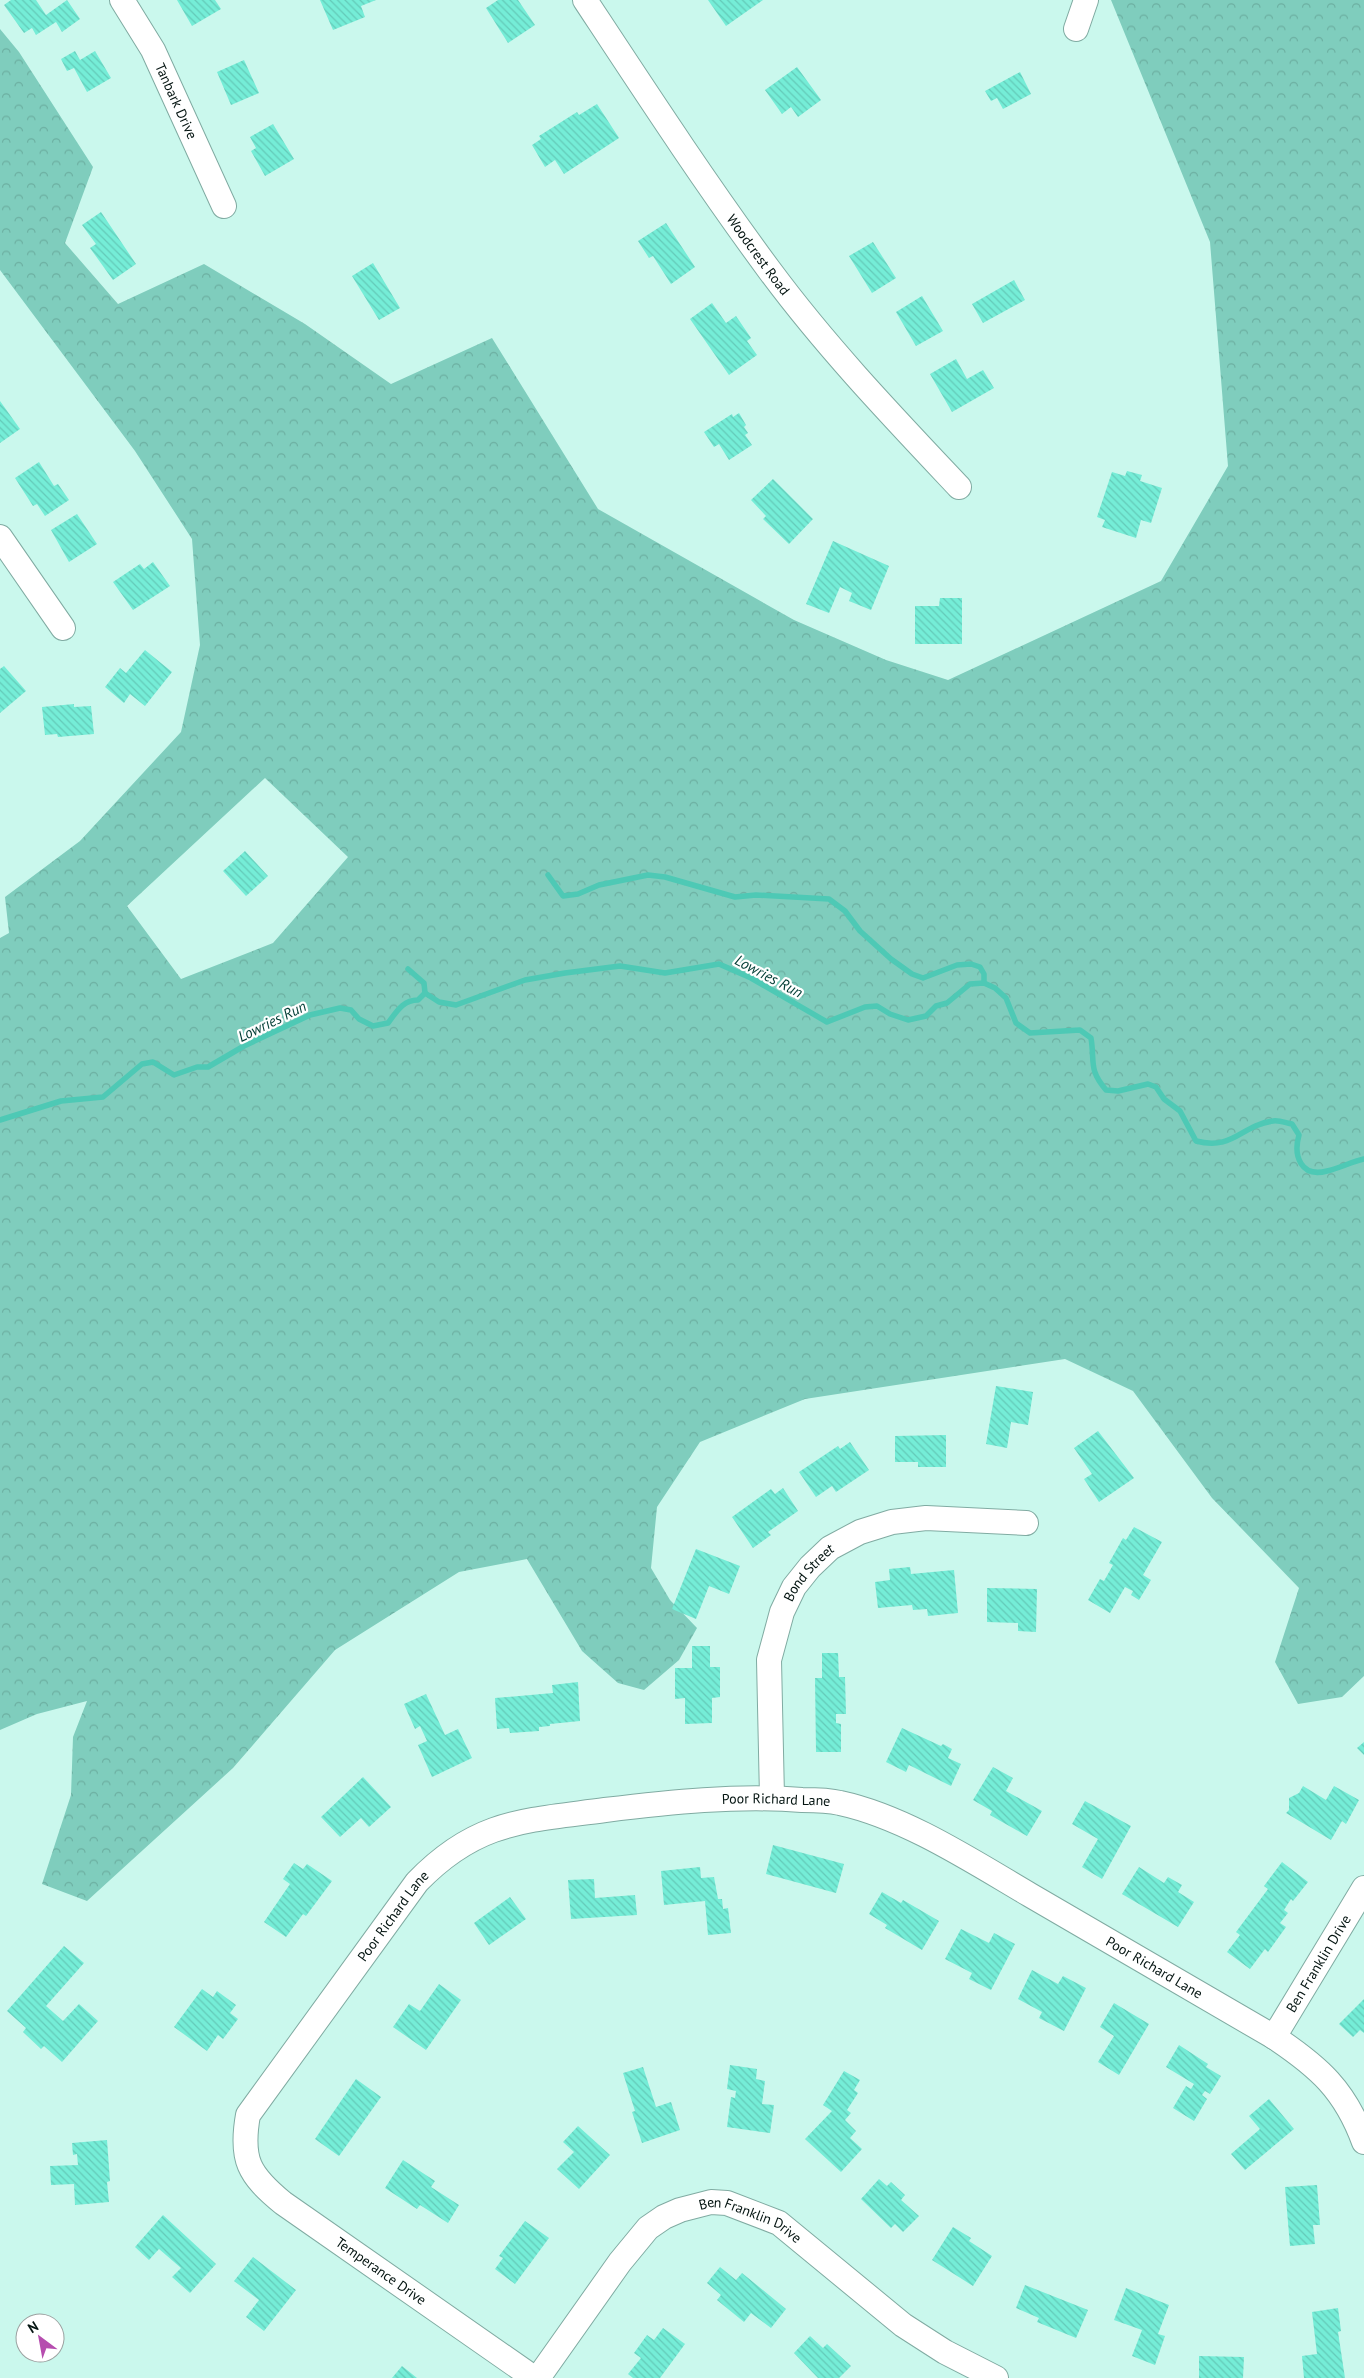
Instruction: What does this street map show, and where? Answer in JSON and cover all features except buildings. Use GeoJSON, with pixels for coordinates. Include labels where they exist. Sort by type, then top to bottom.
{"type":"FeatureCollection","features":[{"type":"Feature","properties":{"kind":"street","name":"Tanbark Drive"},"geometry":{"type":"LineString","coordinates":[[122,0],[157,58],[224,206]]}},
{"type":"Feature","properties":{"kind":"street","name":"Woodcrest Road"},"geometry":{"type":"LineString","coordinates":[[585,0],[679,142],[771,272],[866,389],[959,487]]}},
{"type":"Feature","properties":{"kind":"street"},"geometry":{"type":"LineString","coordinates":[[1076,29],[1086,0]]}},
{"type":"Feature","properties":{"kind":"street"},"geometry":{"type":"LineString","coordinates":[[0,537],[62,628]]}},
{"type":"Feature","properties":{"kind":"street","name":"Bond Street"},"geometry":{"type":"LineString","coordinates":[[772,1798],[769,1660],[782,1612],[794,1587],[810,1567],[830,1548],[860,1532],[892,1522],[926,1518],[1026,1523]]}},
{"type":"Feature","properties":{"kind":"street","name":"Poor Richard Lane"},"geometry":{"type":"LineString","coordinates":[[245,2149],[248,2115],[258,2099],[417,1882],[436,1862],[461,1845],[488,1831],[518,1822],[630,1807],[772,1798],[836,1802],[891,1817],[1000,1877],[1274,2037],[1319,2070],[1339,2092],[1354,2116],[1364,2142]]}},
{"type":"Feature","properties":{"kind":"street","name":"Ben Franklin Drive"},"geometry":{"type":"LineString","coordinates":[[1274,2037],[1364,1888]]}},
{"type":"Feature","properties":{"kind":"street","name":"Temperance Drive"},"geometry":{"type":"LineString","coordinates":[[245,2149],[252,2171],[261,2184],[283,2203],[536,2378]]}},
{"type":"Feature","properties":{"kind":"street","name":"Ben Franklin Drive"},"geometry":{"type":"LineString","coordinates":[[536,2378],[620,2262],[648,2228],[664,2217],[680,2210],[711,2202],[737,2206],[779,2223],[904,2325],[945,2352],[996,2378]]}},
{"type":"Feature","properties":{"kind":"green space"},"geometry":{"type":"Polygon","coordinates":[[[1111,0],[1364,0],[1364,1676],[1342,1697],[1298,1704],[1275,1662],[1299,1588],[1212,1498],[1133,1391],[1065,1359],[805,1399],[700,1442],[657,1507],[651,1568],[670,1600],[697,1628],[679,1660],[644,1690],[618,1683],[582,1651],[527,1559],[459,1572],[335,1650],[233,1768],[87,1901],[42,1884],[71,1795],[73,1737],[87,1701],[37,1714],[0,1730],[0,938],[9,933],[5,897],[80,841],[181,732],[200,645],[192,539],[135,451],[0,270],[0,29],[19,52],[93,167],[65,243],[118,304],[204,264],[305,324],[391,384],[492,338],[598,509],[794,620],[886,660],[948,680],[1161,581],[1228,466],[1210,242],[1111,0]],[[265,778],[127,906],[181,979],[273,943],[348,857],[265,778]]]}},
{"type":"Feature","properties":{"kind":"waterway"},"geometry":{"type":"LineString","coordinates":[[548,875],[563,896],[578,894],[599,885],[648,875],[665,877],[735,897],[756,895],[829,899],[845,911],[860,931],[891,959],[912,974],[923,978],[957,965],[971,964],[980,967],[984,974],[984,983]]}},
{"type":"Feature","properties":{"kind":"waterway","name":"Lowries Run"},"geometry":{"type":"LineString","coordinates":[[425,993],[439,1002],[456,1005],[525,980],[565,973],[620,966],[665,973],[719,964],[751,978],[827,1022],[865,1007],[877,1006],[890,1014],[908,1020],[926,1016],[936,1006],[947,1003],[970,984],[984,983],[995,988],[1006,998],[1016,1023],[1030,1033],[1080,1030],[1091,1038],[1094,1071],[1106,1090],[1118,1091],[1148,1084],[1156,1087],[1164,1099],[1180,1111],[1196,1141],[1219,1143],[1262,1123],[1278,1121],[1292,1124],[1299,1135],[1297,1143],[1298,1157],[1301,1164],[1311,1171],[1327,1171],[1364,1159]]}},
{"type":"Feature","properties":{"kind":"waterway"},"geometry":{"type":"LineString","coordinates":[[408,969],[424,983],[425,993]]}},
{"type":"Feature","properties":{"kind":"waterway","name":"Lowries Run"},"geometry":{"type":"LineString","coordinates":[[0,1120],[61,1101],[103,1097],[142,1064],[153,1062],[174,1075],[197,1067],[208,1067],[244,1046],[310,1015],[340,1008],[351,1010],[359,1019],[373,1026],[388,1023],[404,1004],[418,1000],[425,993]]}}]}
